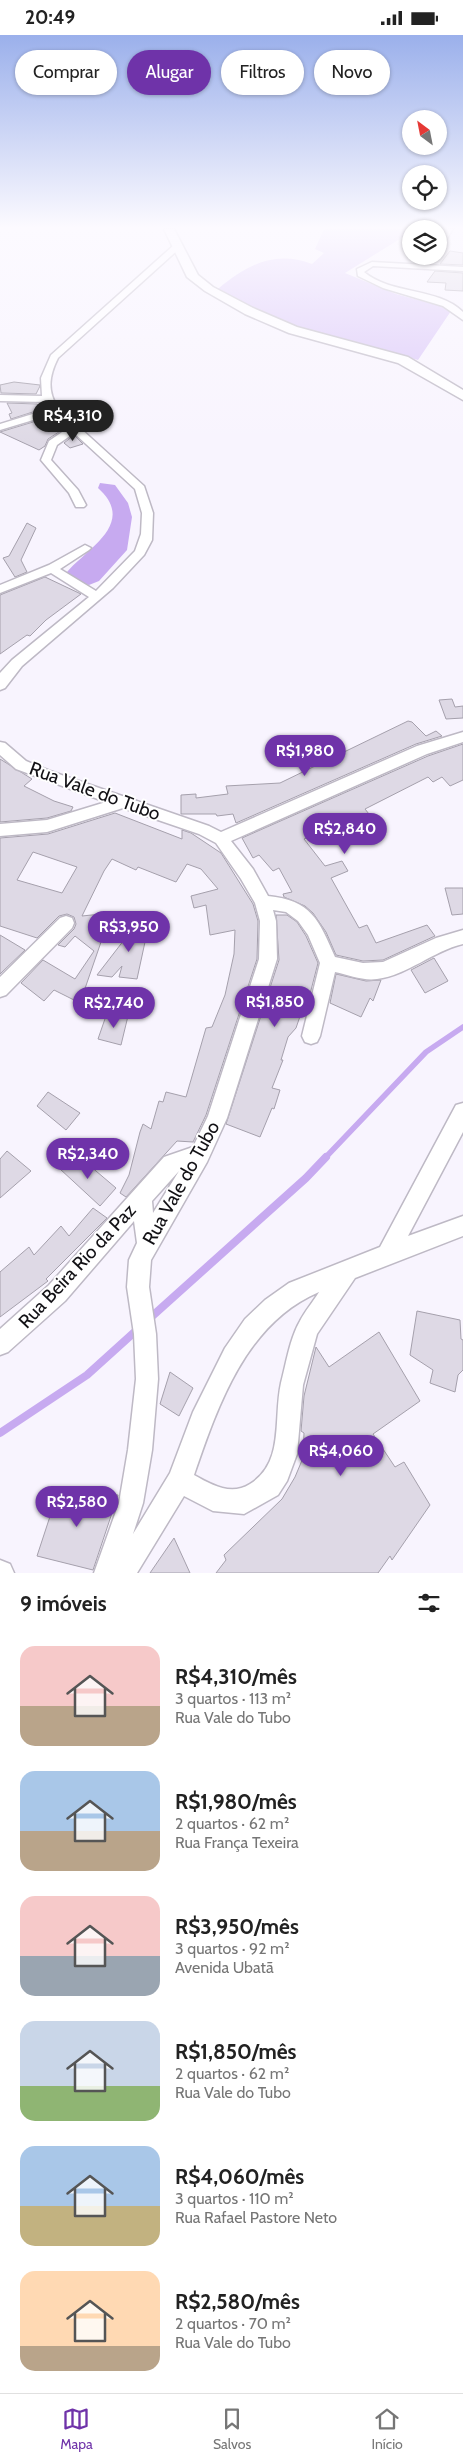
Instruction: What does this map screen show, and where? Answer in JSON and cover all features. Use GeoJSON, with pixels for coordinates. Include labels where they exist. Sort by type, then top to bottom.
{"type":"FeatureCollection","features":[{"type":"Feature","properties":{"kind":"main road"},"geometry":{"type":"LineString","coordinates":[[232,301],[249,311],[293,330],[404,360],[463,396]]}},
{"type":"Feature","properties":{"kind":"street"},"geometry":{"type":"LineString","coordinates":[[1,679],[96,596],[134,560],[145,543],[147,512],[145,497],[140,487],[55,410],[47,399],[45,391],[48,369],[54,357],[117,301]]}},
{"type":"Feature","properties":{"kind":"street"},"geometry":{"type":"LineString","coordinates":[[434,301],[450,305],[463,317]]}},
{"type":"Feature","properties":{"kind":"street"},"geometry":{"type":"LineString","coordinates":[[0,398],[47,399]]}},
{"type":"Feature","properties":{"kind":"street"},"geometry":{"type":"LineString","coordinates":[[0,427],[55,410]]}},
{"type":"Feature","properties":{"kind":"street"},"geometry":{"type":"LineString","coordinates":[[76,428],[62,434],[51,444],[46,460],[74,492],[80,505]]}},
{"type":"Feature","properties":{"kind":"street"},"geometry":{"type":"LineString","coordinates":[[0,589],[52,567],[85,548]]}},
{"type":"Feature","properties":{"kind":"street"},"geometry":{"type":"LineString","coordinates":[[52,567],[57,574],[96,596]]}},
{"type":"Feature","properties":{"kind":"street"},"geometry":{"type":"LineString","coordinates":[[221,839],[422,750],[463,737]]}},
{"type":"Feature","properties":{"kind":"street","name":"Rua Vale do Tubo"},"geometry":{"type":"LineString","coordinates":[[0,747],[21,765],[122,802],[204,829],[221,839],[247,873],[263,902],[268,921],[268,959],[217,1118],[200,1155],[147,1243],[140,1260],[138,1287],[145,1333],[147,1379],[140,1450],[131,1503],[107,1573]]}},
{"type":"Feature","properties":{"kind":"street"},"geometry":{"type":"LineString","coordinates":[[0,830],[44,828],[60,825],[122,802]]}},
{"type":"Feature","properties":{"kind":"street"},"geometry":{"type":"LineString","coordinates":[[263,902],[290,906],[301,913],[314,930],[329,963],[311,1036]]}},
{"type":"Feature","properties":{"kind":"street"},"geometry":{"type":"LineString","coordinates":[[0,989],[66,923]]}},
{"type":"Feature","properties":{"kind":"street"},"geometry":{"type":"LineString","coordinates":[[329,963],[382,971],[435,946],[463,937]]}},
{"type":"Feature","properties":{"kind":"street"},"geometry":{"type":"LineString","coordinates":[[388,1254],[463,1112]]}},
{"type":"Feature","properties":{"kind":"street","name":"Rua Beira Rio da Paz"},"geometry":{"type":"LineString","coordinates":[[0,1344],[57,1293],[171,1163],[200,1155]]}},
{"type":"Feature","properties":{"kind":"street"},"geometry":{"type":"LineString","coordinates":[[141,1198],[147,1243]]}},
{"type":"Feature","properties":{"kind":"street"},"geometry":{"type":"LineString","coordinates":[[123,1573],[180,1480],[201,1420],[233,1357],[253,1327],[273,1308],[297,1291],[348,1269],[463,1226]]}},
{"type":"Feature","properties":{"kind":"street"},"geometry":{"type":"LineString","coordinates":[[180,1480],[213,1499],[228,1501],[244,1502],[269,1486],[279,1473],[285,1454],[292,1385],[308,1329],[348,1269]]}},
{"type":"Feature","properties":{"kind":"shaded area"},"geometry":{"type":"Polygon","coordinates":[[[240,301],[421,301],[444,307],[451,311],[418,360],[302,329],[240,301]]]}},
{"type":"Feature","properties":{"kind":"shaded area"},"geometry":{"type":"Polygon","coordinates":[[[100,483],[115,485],[128,503],[132,517],[127,550],[99,581],[89,585],[77,582],[67,572],[96,544],[111,524],[113,513],[109,501],[98,488],[100,483]]]}},
{"type":"Feature","properties":{"kind":"building"},"geometry":{"type":"Polygon","coordinates":[[[14,382],[40,386],[36,394],[1,393],[0,385],[14,382]]]}},
{"type":"Feature","properties":{"kind":"building"},"geometry":{"type":"Polygon","coordinates":[[[7,403],[37,404],[42,409],[11,419],[9,414],[12,413],[7,403]]]}},
{"type":"Feature","properties":{"kind":"building"},"geometry":{"type":"Polygon","coordinates":[[[53,416],[65,428],[48,439],[45,446],[39,450],[0,432],[53,416]]]}},
{"type":"Feature","properties":{"kind":"building"},"geometry":{"type":"Polygon","coordinates":[[[74,435],[83,444],[70,448],[64,443],[74,435]]]}},
{"type":"Feature","properties":{"kind":"building"},"geometry":{"type":"Polygon","coordinates":[[[27,523],[36,528],[21,560],[27,572],[15,577],[3,558],[9,556],[27,523]]]}},
{"type":"Feature","properties":{"kind":"building"},"geometry":{"type":"Polygon","coordinates":[[[45,577],[81,594],[46,620],[30,636],[27,635],[0,654],[0,595],[45,577]]]}},
{"type":"Feature","properties":{"kind":"building"},"geometry":{"type":"Polygon","coordinates":[[[452,699],[455,707],[463,706],[463,718],[446,719],[439,700],[452,699]]]}},
{"type":"Feature","properties":{"kind":"building"},"geometry":{"type":"Polygon","coordinates":[[[408,721],[412,722],[426,736],[436,731],[442,736],[416,744],[236,823],[233,814],[217,816],[216,814],[181,814],[181,795],[196,794],[196,798],[228,794],[226,786],[280,783],[408,721]]]}},
{"type":"Feature","properties":{"kind":"building"},"geometry":{"type":"Polygon","coordinates":[[[463,744],[463,780],[450,786],[442,777],[433,782],[428,777],[365,809],[373,819],[359,825],[362,829],[345,837],[336,825],[304,839],[325,866],[342,861],[348,871],[331,878],[359,928],[367,925],[376,943],[427,925],[435,936],[383,960],[363,961],[336,955],[326,932],[313,913],[305,906],[284,897],[283,894],[292,892],[279,868],[273,871],[259,855],[253,858],[242,838],[428,756],[463,744]]]}},
{"type":"Feature","properties":{"kind":"building"},"geometry":{"type":"Polygon","coordinates":[[[0,759],[32,779],[24,786],[54,801],[73,807],[71,811],[47,818],[0,822],[0,759]]]}},
{"type":"Feature","properties":{"kind":"building"},"geometry":{"type":"Polygon","coordinates":[[[115,813],[182,839],[182,830],[191,833],[221,853],[253,904],[258,921],[257,959],[206,1115],[193,1142],[177,1141],[126,1197],[120,1193],[129,1175],[143,1124],[151,1129],[159,1101],[163,1102],[166,1092],[186,1097],[206,1028],[212,1027],[225,995],[234,954],[235,930],[210,935],[206,905],[194,908],[191,896],[218,889],[201,869],[187,864],[176,882],[138,867],[136,870],[112,859],[82,916],[111,913],[80,1003],[54,990],[44,1001],[21,983],[43,960],[75,979],[94,951],[75,936],[65,947],[58,945],[74,929],[76,924],[74,917],[67,914],[59,916],[37,938],[0,926],[0,838],[48,834],[115,813]],[[33,852],[17,880],[62,893],[77,867],[33,852]]]}},
{"type":"Feature","properties":{"kind":"building"},"geometry":{"type":"Polygon","coordinates":[[[445,888],[463,888],[463,914],[452,915],[445,888]]]}},
{"type":"Feature","properties":{"kind":"building"},"geometry":{"type":"Polygon","coordinates":[[[276,915],[287,915],[297,922],[306,936],[318,963],[310,994],[308,993],[296,1028],[288,1037],[281,1060],[283,1060],[272,1088],[280,1090],[274,1109],[272,1108],[260,1137],[226,1124],[279,960],[276,915]]]}},
{"type":"Feature","properties":{"kind":"building"},"geometry":{"type":"Polygon","coordinates":[[[141,918],[154,922],[145,942],[137,979],[119,977],[122,966],[112,977],[97,975],[141,918]]]}},
{"type":"Feature","properties":{"kind":"building"},"geometry":{"type":"Polygon","coordinates":[[[0,935],[25,950],[0,974],[0,935]]]}},
{"type":"Feature","properties":{"kind":"building"},"geometry":{"type":"Polygon","coordinates":[[[434,958],[448,981],[425,993],[411,970],[434,958]]]}},
{"type":"Feature","properties":{"kind":"building"},"geometry":{"type":"Polygon","coordinates":[[[336,974],[366,981],[381,980],[373,1001],[370,998],[361,1017],[330,1003],[336,974]]]}},
{"type":"Feature","properties":{"kind":"building"},"geometry":{"type":"Polygon","coordinates":[[[107,1013],[128,1016],[121,1045],[98,1039],[107,1013]]]}},
{"type":"Feature","properties":{"kind":"building"},"geometry":{"type":"Polygon","coordinates":[[[48,1092],[80,1113],[66,1130],[37,1106],[48,1092]]]}},
{"type":"Feature","properties":{"kind":"building"},"geometry":{"type":"Polygon","coordinates":[[[7,1151],[31,1171],[0,1198],[0,1159],[7,1151]]]}},
{"type":"Feature","properties":{"kind":"building"},"geometry":{"type":"Polygon","coordinates":[[[76,1154],[116,1188],[100,1206],[60,1169],[76,1154]]]}},
{"type":"Feature","properties":{"kind":"building"},"geometry":{"type":"Polygon","coordinates":[[[93,1208],[107,1218],[46,1279],[48,1281],[0,1317],[0,1272],[29,1247],[34,1255],[61,1226],[69,1236],[93,1208]]]}},
{"type":"Feature","properties":{"kind":"building"},"geometry":{"type":"Polygon","coordinates":[[[417,1311],[460,1320],[461,1339],[463,1340],[463,1370],[458,1375],[455,1392],[430,1383],[433,1370],[410,1355],[417,1311]]]}},
{"type":"Feature","properties":{"kind":"building"},"geometry":{"type":"Polygon","coordinates":[[[379,1332],[420,1401],[373,1434],[395,1467],[404,1462],[430,1505],[392,1560],[390,1556],[378,1573],[216,1573],[226,1560],[224,1555],[282,1499],[295,1477],[303,1458],[304,1433],[301,1431],[304,1396],[316,1347],[329,1367],[379,1332]]]}},
{"type":"Feature","properties":{"kind":"building"},"geometry":{"type":"Polygon","coordinates":[[[170,1372],[193,1388],[179,1416],[160,1404],[170,1372]]]}},
{"type":"Feature","properties":{"kind":"building"},"geometry":{"type":"Polygon","coordinates":[[[59,1489],[118,1495],[93,1570],[37,1556],[59,1489]]]}},
{"type":"Feature","properties":{"kind":"building"},"geometry":{"type":"Polygon","coordinates":[[[174,1538],[190,1573],[150,1573],[174,1538]]]}},
{"type":"Feature","properties":{"kind":"waterway"},"geometry":{"type":"LineString","coordinates":[[325,1158],[426,1052],[463,1027]]}},
{"type":"Feature","properties":{"kind":"waterway"},"geometry":{"type":"LineString","coordinates":[[149,1319],[306,1178],[326,1157]]}},
{"type":"Feature","properties":{"kind":"waterway"},"geometry":{"type":"LineString","coordinates":[[0,1433],[87,1375],[139,1328]]}}]}
